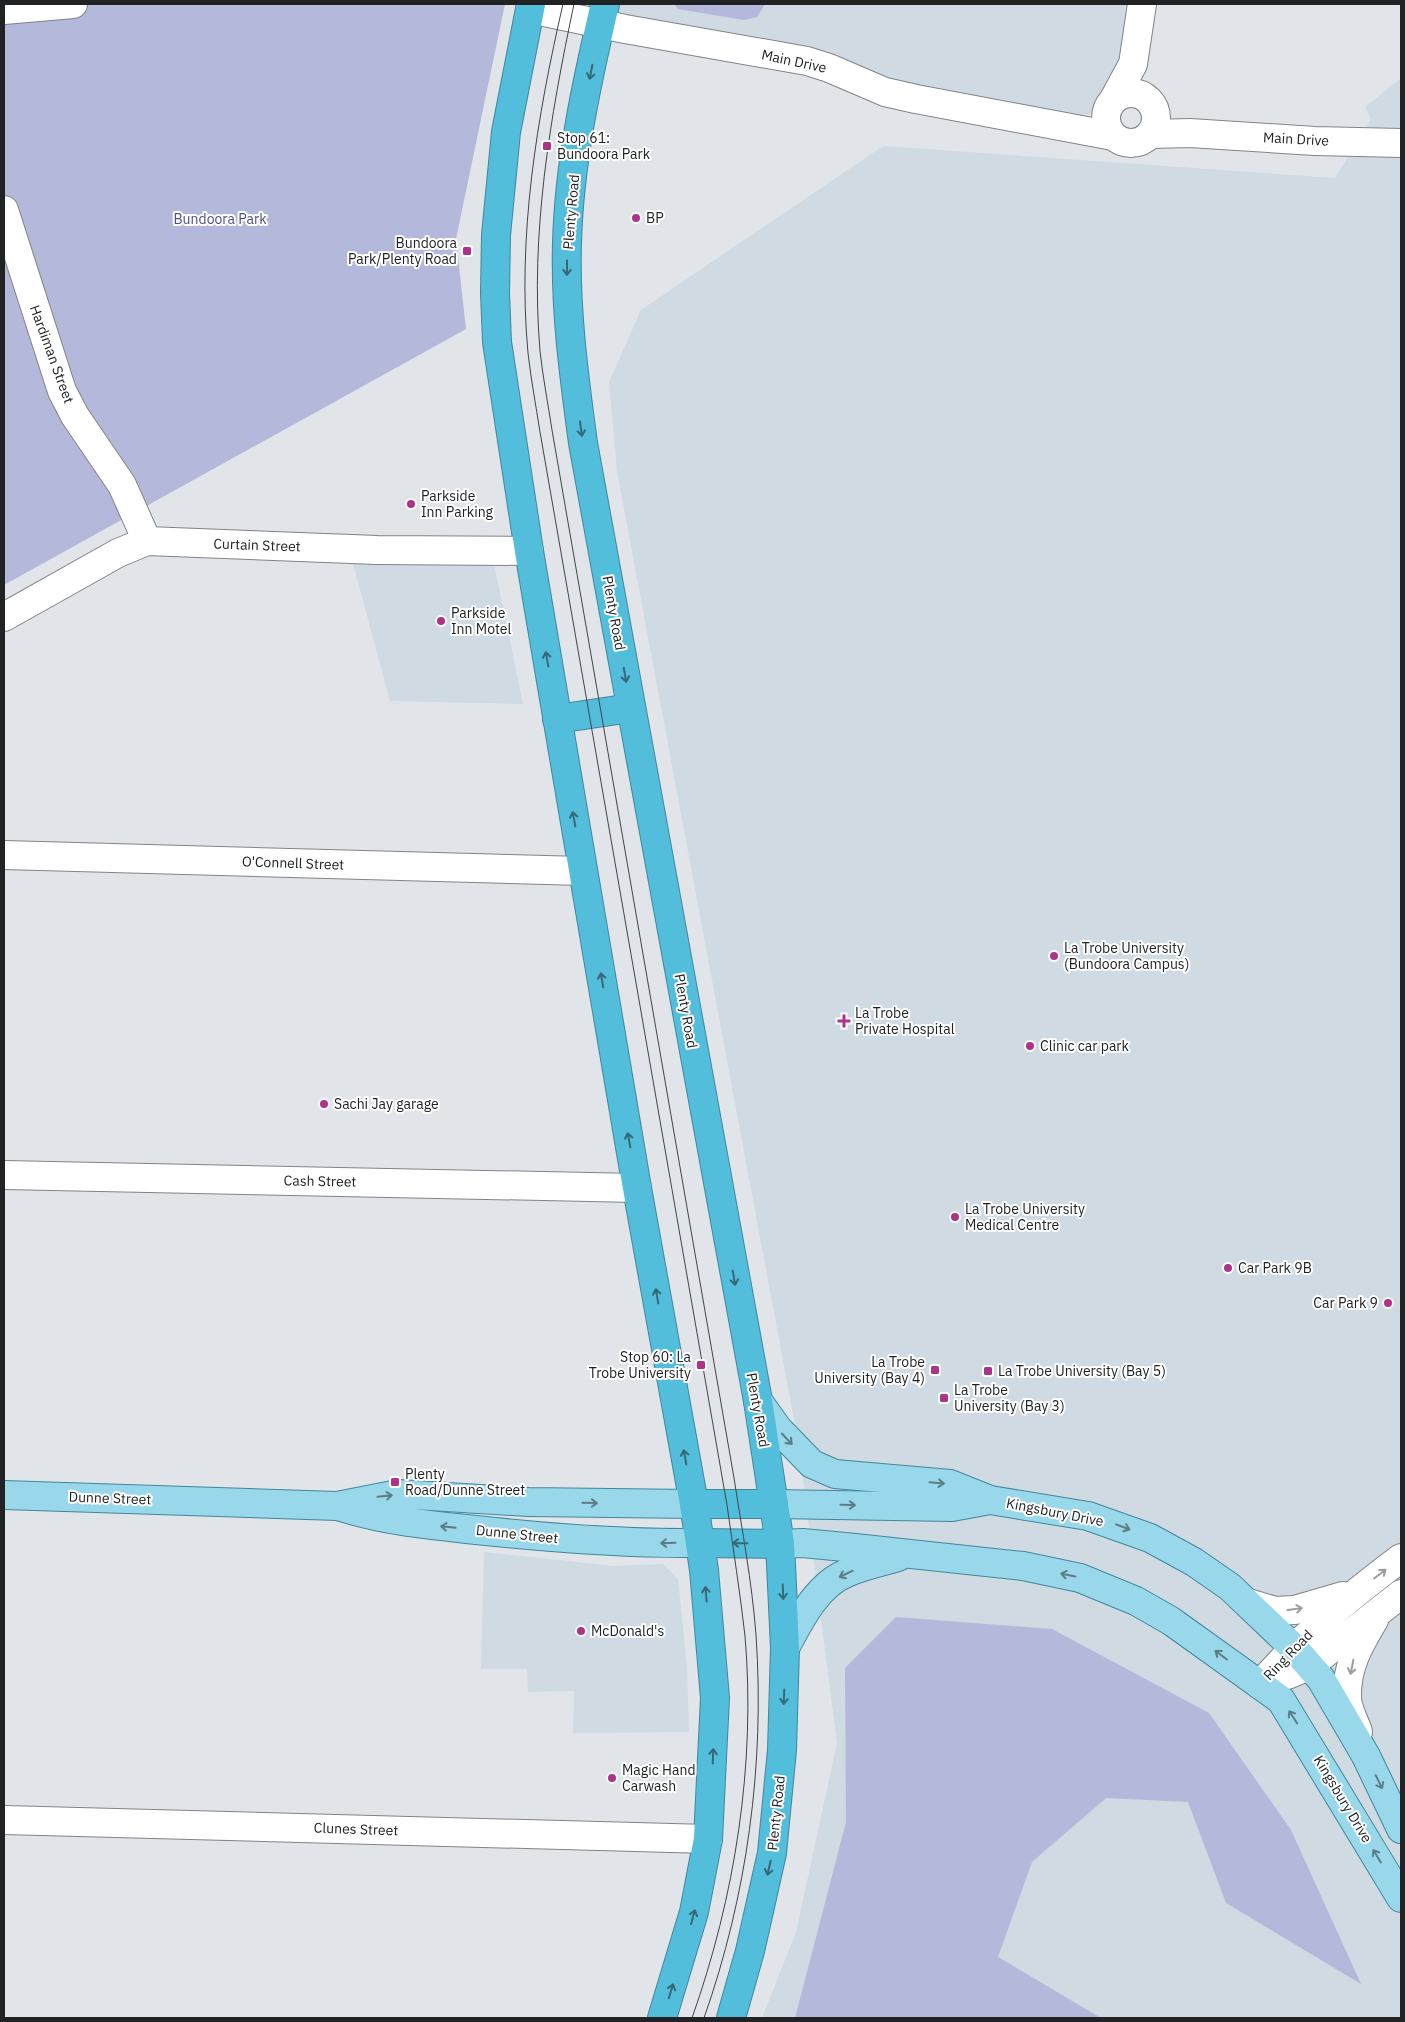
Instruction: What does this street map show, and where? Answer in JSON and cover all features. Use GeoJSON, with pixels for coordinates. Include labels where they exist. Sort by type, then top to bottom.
{"type":"FeatureCollection","features":[{"type":"Feature","properties":{"kind":"highway"},"geometry":{"type":"LineString","coordinates":[[531,6],[506,132],[496,235],[495,293],[497,342],[557,719],[637,1188],[694,1504],[700,1542],[715,1698],[708,1839],[694,1912],[662,2018]]}},
{"type":"Feature","properties":{"kind":"highway","name":"Plenty Road"},"geometry":{"type":"LineString","coordinates":[[603,14],[577,143],[567,241],[570,344],[583,443],[758,1400],[780,1544],[785,1648],[782,1750],[772,1853],[750,1951],[730,2018]]}},
{"type":"Feature","properties":{"kind":"highway"},"geometry":{"type":"LineString","coordinates":[[557,719],[631,708]]}},
{"type":"Feature","properties":{"kind":"highway"},"geometry":{"type":"LineString","coordinates":[[694,1504],[774,1504]]}},
{"type":"Feature","properties":{"kind":"highway"},"geometry":{"type":"LineString","coordinates":[[700,1542],[780,1544]]}},
{"type":"Feature","properties":{"kind":"main road"},"geometry":{"type":"LineString","coordinates":[[758,1400],[778,1429],[796,1448],[812,1464],[827,1471],[834,1474],[950,1484],[990,1500]]}},
{"type":"Feature","properties":{"kind":"main road","name":"Dunne Street"},"geometry":{"type":"LineString","coordinates":[[4,1495],[337,1506],[398,1494],[528,1502],[694,1504]]}},
{"type":"Feature","properties":{"kind":"main road"},"geometry":{"type":"LineString","coordinates":[[475,1498],[503,1533]]}},
{"type":"Feature","properties":{"kind":"main road","name":"Kingsbury Drive"},"geometry":{"type":"LineString","coordinates":[[774,1504],[952,1506],[990,1500],[1088,1516],[1150,1538],[1194,1562],[1248,1603],[1321,1679],[1366,1756],[1401,1829]]}},
{"type":"Feature","properties":{"kind":"main road"},"geometry":{"type":"LineString","coordinates":[[528,1502],[561,1522],[633,1529],[639,1534],[636,1543]]}},
{"type":"Feature","properties":{"kind":"main road","name":"Dunne Street"},"geometry":{"type":"LineString","coordinates":[[337,1506],[388,1520],[503,1533],[636,1543],[700,1542]]}},
{"type":"Feature","properties":{"kind":"main road","name":"Kingsbury Drive"},"geometry":{"type":"LineString","coordinates":[[780,1544],[803,1543],[1023,1566],[1080,1578],[1136,1602],[1171,1621],[1281,1700],[1401,1898]]}},
{"type":"Feature","properties":{"kind":"main road"},"geometry":{"type":"LineString","coordinates":[[785,1648],[801,1619],[820,1592],[833,1581],[848,1572],[909,1554]]}},
{"type":"Feature","properties":{"kind":"street"},"geometry":{"type":"LineString","coordinates":[[4,10],[73,4]]}},
{"type":"Feature","properties":{"kind":"street"},"geometry":{"type":"LineString","coordinates":[[1133,64],[1149,113],[1138,142],[1128,143],[1113,136],[1106,120],[1111,104],[1133,64],[1142,4]]}},
{"type":"Feature","properties":{"kind":"street","name":"Main Drive"},"geometry":{"type":"LineString","coordinates":[[531,6],[603,14],[807,61],[829,68],[885,92],[916,100],[1113,136]]}},
{"type":"Feature","properties":{"kind":"street"},"geometry":{"type":"LineString","coordinates":[[1111,104],[1128,94],[1149,113]]}},
{"type":"Feature","properties":{"kind":"street","name":"Main Drive"},"geometry":{"type":"LineString","coordinates":[[1054,125],[1111,104]]}},
{"type":"Feature","properties":{"kind":"street","name":"Main Drive"},"geometry":{"type":"LineString","coordinates":[[1149,113],[1190,133],[1315,141],[1401,143]]}},
{"type":"Feature","properties":{"kind":"street","name":"Hardiman Street"},"geometry":{"type":"LineString","coordinates":[[4,210],[62,391],[75,416],[122,484],[147,541]]}},
{"type":"Feature","properties":{"kind":"street","name":"Curtain Street"},"geometry":{"type":"LineString","coordinates":[[4,617],[118,553],[147,541],[377,550],[529,551]]}},
{"type":"Feature","properties":{"kind":"street","name":"O'Connell Street"},"geometry":{"type":"LineString","coordinates":[[4,855],[583,871]]}},
{"type":"Feature","properties":{"kind":"street","name":"Cash Street"},"geometry":{"type":"LineString","coordinates":[[4,1175],[637,1188]]}},
{"type":"Feature","properties":{"kind":"street","name":"Ring Road"},"geometry":{"type":"LineString","coordinates":[[1301,1657],[1358,1590],[1401,1558]]}},
{"type":"Feature","properties":{"kind":"street","name":"Ring Road"},"geometry":{"type":"LineString","coordinates":[[1248,1603],[1275,1611],[1295,1610],[1319,1605],[1358,1590]]}},
{"type":"Feature","properties":{"kind":"street","name":"Ring Road"},"geometry":{"type":"LineString","coordinates":[[1260,1685],[1301,1657],[1392,1601]]}},
{"type":"Feature","properties":{"kind":"street","name":"Ring Road"},"geometry":{"type":"LineString","coordinates":[[1366,1756],[1347,1699],[1355,1652],[1392,1601]]}},
{"type":"Feature","properties":{"kind":"street","name":"Clunes Street"},"geometry":{"type":"LineString","coordinates":[[4,1820],[708,1839]]}},
{"type":"Feature","properties":{"kind":"shaded area"},"geometry":{"type":"Polygon","coordinates":[[[605,4],[1142,4],[1107,109],[1054,125],[601,24],[605,4]]]}},
{"type":"Feature","properties":{"kind":"shaded area","name":"La Trobe University (Bundoora Campus)"},"geometry":{"type":"Polygon","coordinates":[[[1401,78],[1401,2018],[762,2018],[796,1932],[837,1743],[798,1441],[617,471],[609,382],[641,310],[883,146],[1335,178],[1371,119],[1365,107],[1401,78]]]}},
{"type":"Feature","properties":{"kind":"shaded area","name":"Parkside Inn Motel"},"geometry":{"type":"Polygon","coordinates":[[[493,559],[523,704],[390,701],[352,560],[493,559]]]}},
{"type":"Feature","properties":{"kind":"shaded area"},"geometry":{"type":"Polygon","coordinates":[[[484,1552],[613,1566],[663,1564],[678,1579],[687,1667],[689,1732],[573,1733],[574,1691],[528,1692],[527,1669],[481,1669],[484,1552]]]}},
{"type":"Feature","properties":{"kind":"green space","name":"Bundoora Park"},"geometry":{"type":"Polygon","coordinates":[[[4,4],[505,4],[456,239],[466,329],[4,585],[4,4]]]}},
{"type":"Feature","properties":{"kind":"green space"},"geometry":{"type":"Polygon","coordinates":[[[674,4],[765,4],[757,17],[744,20],[678,9],[674,4]]]}},
{"type":"Feature","properties":{"kind":"green space"},"geometry":{"type":"Polygon","coordinates":[[[896,1617],[1052,1629],[1209,1713],[1291,1830],[1361,1984],[1226,1903],[1188,1802],[1106,1798],[1032,1862],[998,1957],[1101,2018],[795,2018],[846,1822],[845,1668],[896,1617]]]}},
{"type":"Feature","properties":{"kind":"tram line"},"geometry":{"type":"LineString","coordinates":[[563,4],[545,90],[527,221],[525,309],[528,353],[540,432],[727,1505],[745,1636],[748,1684],[747,1733],[739,1830],[731,1878],[720,1925],[692,2018]]}},
{"type":"Feature","properties":{"kind":"tram line"},"geometry":{"type":"LineString","coordinates":[[574,4],[557,90],[544,176],[538,263],[540,351],[552,430],[734,1478],[756,1635],[758,1733],[750,1830],[732,1925],[704,2018]]}},
{"type":"Feature","properties":{"kind":"place","name":"Stop 61: Bundoora Park"},"geometry":{"type":"Point","coordinates":[547,146]}},
{"type":"Feature","properties":{"kind":"place","name":"BP"},"geometry":{"type":"Point","coordinates":[636,218]}},
{"type":"Feature","properties":{"kind":"place","name":"Bundoora Park/Plenty Road"},"geometry":{"type":"Point","coordinates":[467,251]}},
{"type":"Feature","properties":{"kind":"place","name":"Parkside Inn Parking"},"geometry":{"type":"Point","coordinates":[411,504]}},
{"type":"Feature","properties":{"kind":"place","name":"Parkside Inn Motel"},"geometry":{"type":"Point","coordinates":[441,621]}},
{"type":"Feature","properties":{"kind":"place","name":"La Trobe University (Bundoora Campus)"},"geometry":{"type":"Point","coordinates":[1054,956]}},
{"type":"Feature","properties":{"kind":"place","name":"La Trobe Private Hospital"},"geometry":{"type":"Point","coordinates":[844,1021]}},
{"type":"Feature","properties":{"kind":"place","name":"Clinic car park"},"geometry":{"type":"Point","coordinates":[1030,1046]}},
{"type":"Feature","properties":{"kind":"place","name":"Sachi Jay garage"},"geometry":{"type":"Point","coordinates":[324,1104]}},
{"type":"Feature","properties":{"kind":"place","name":"La Trobe University Medical Centre"},"geometry":{"type":"Point","coordinates":[955,1217]}},
{"type":"Feature","properties":{"kind":"place","name":"Car Park 9B"},"geometry":{"type":"Point","coordinates":[1228,1268]}},
{"type":"Feature","properties":{"kind":"place","name":"Car Park 9"},"geometry":{"type":"Point","coordinates":[1388,1303]}},
{"type":"Feature","properties":{"kind":"place","name":"Stop 60: La Trobe University"},"geometry":{"type":"Point","coordinates":[701,1365]}},
{"type":"Feature","properties":{"kind":"place","name":"La Trobe University (Bay 4)"},"geometry":{"type":"Point","coordinates":[935,1370]}},
{"type":"Feature","properties":{"kind":"place","name":"La Trobe University (Bay 5)"},"geometry":{"type":"Point","coordinates":[988,1371]}},
{"type":"Feature","properties":{"kind":"place","name":"La Trobe University (Bay 3)"},"geometry":{"type":"Point","coordinates":[944,1398]}},
{"type":"Feature","properties":{"kind":"place","name":"Plenty Road/Dunne Street"},"geometry":{"type":"Point","coordinates":[395,1482]}},
{"type":"Feature","properties":{"kind":"place","name":"McDonald's"},"geometry":{"type":"Point","coordinates":[581,1631]}},
{"type":"Feature","properties":{"kind":"place","name":"Magic Hand Carwash"},"geometry":{"type":"Point","coordinates":[612,1778]}}]}
